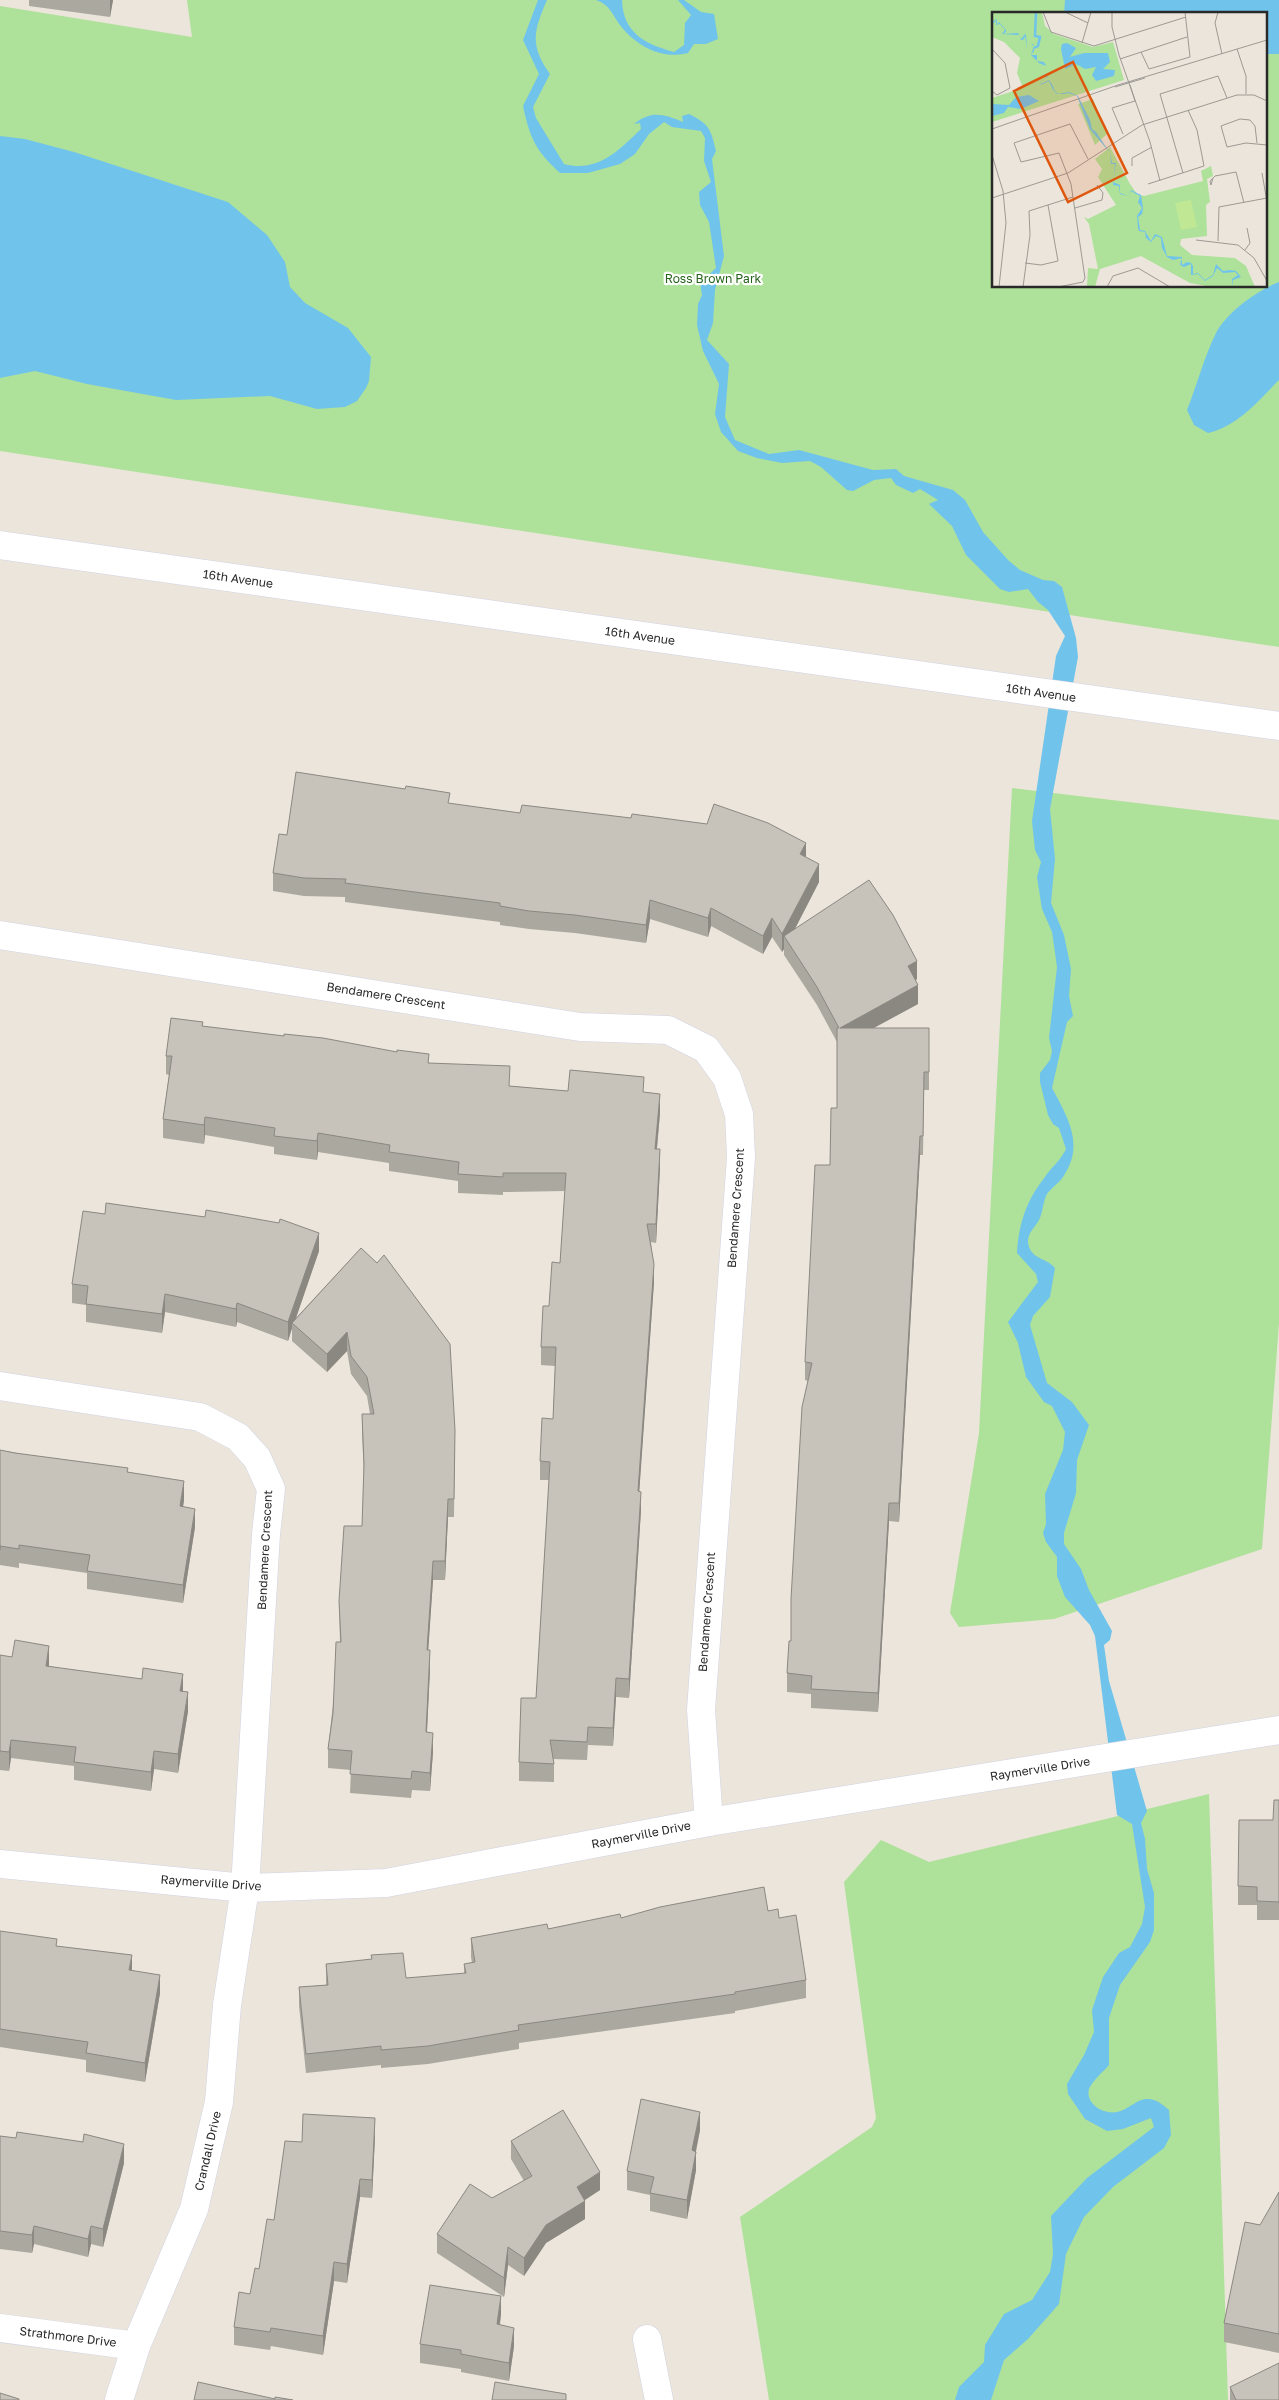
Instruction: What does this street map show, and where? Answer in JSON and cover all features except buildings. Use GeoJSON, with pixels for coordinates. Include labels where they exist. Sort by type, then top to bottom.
{"type":"FeatureCollection","features":[{"type":"Feature","properties":{"kind":"street","name":"16th Avenue"},"geometry":{"type":"LineString","coordinates":[[0,545],[1279,726]]}},
{"type":"Feature","properties":{"kind":"street","name":"Bendamere Crescent"},"geometry":{"type":"LineString","coordinates":[[0,935],[580,1026],[640,1027],[668,1030],[706,1049],[727,1078],[739,1114],[741,1157],[701,1710],[709,1822]]}},
{"type":"Feature","properties":{"kind":"street","name":"Bendamere Crescent"},"geometry":{"type":"LineString","coordinates":[[0,1386],[200,1417],[238,1436],[257,1458],[271,1489],[266,1534],[245,1888]]}},
{"type":"Feature","properties":{"kind":"street","name":"Raymerville Drive"},"geometry":{"type":"LineString","coordinates":[[0,1864],[245,1888],[386,1883],[709,1822],[1279,1730]]}},
{"type":"Feature","properties":{"kind":"street","name":"Crandall Drive"},"geometry":{"type":"LineString","coordinates":[[119,2400],[136,2346],[194,2209],[219,2102],[227,2005],[245,1888]]}},
{"type":"Feature","properties":{"kind":"street","name":"Strathmore Drive"},"geometry":{"type":"LineString","coordinates":[[0,2328],[136,2346]]}},
{"type":"Feature","properties":{"kind":"street"},"geometry":{"type":"LineString","coordinates":[[647,2339],[659,2400]]}},
{"type":"Feature","properties":{"kind":"green space","name":"Ross Brown Park"},"geometry":{"type":"Polygon","coordinates":[[[187,0],[1279,0],[1279,647],[0,451],[0,6],[192,37],[187,0]]]}},
{"type":"Feature","properties":{"kind":"green space"},"geometry":{"type":"Polygon","coordinates":[[[1012,788],[1279,820],[1279,1323],[1262,1549],[1054,1619],[959,1627],[950,1613],[979,1433],[1012,788]]]}},
{"type":"Feature","properties":{"kind":"green space"},"geometry":{"type":"Polygon","coordinates":[[[1209,1794],[1228,2400],[769,2400],[740,2217],[872,2127],[876,2118],[844,1882],[881,1840],[929,1862],[1209,1794]]]}},
{"type":"Feature","properties":{"kind":"water"},"geometry":{"type":"Polygon","coordinates":[[[538,0],[547,0],[539,20],[536,46],[543,64],[550,74],[533,107],[536,118],[564,164],[587,165],[607,158],[641,129],[640,123],[634,124],[652,115],[664,115],[683,122],[682,116],[689,114],[705,124],[711,132],[716,151],[712,159],[724,256],[715,290],[713,323],[707,340],[729,364],[725,417],[735,440],[769,454],[799,450],[873,470],[896,469],[904,476],[953,490],[965,500],[983,532],[1009,561],[1020,570],[1043,580],[1054,581],[1062,587],[1076,638],[1078,657],[1050,809],[1055,859],[1051,903],[1064,935],[1071,969],[1069,996],[1073,1016],[1067,1022],[1052,1088],[1064,1110],[1072,1132],[1073,1154],[1070,1165],[1063,1177],[1047,1194],[1040,1217],[1028,1239],[1031,1251],[1055,1268],[1050,1297],[1033,1316],[1030,1325],[1047,1383],[1072,1402],[1089,1425],[1077,1460],[1076,1493],[1064,1533],[1064,1544],[1081,1569],[1089,1590],[1112,1631],[1110,1640],[1104,1645],[1109,1681],[1147,1811],[1141,1823],[1145,1839],[1147,1869],[1154,1893],[1154,1930],[1150,1942],[1120,1985],[1109,2018],[1109,2065],[1093,2083],[1089,2089],[1089,2094],[1093,2104],[1107,2112],[1121,2111],[1145,2099],[1152,2099],[1158,2102],[1169,2110],[1171,2135],[1164,2148],[1113,2187],[1084,2217],[1066,2254],[1059,2304],[1028,2339],[1004,2360],[991,2400],[955,2400],[959,2387],[984,2362],[985,2345],[1004,2314],[1032,2300],[1050,2272],[1053,2254],[1051,2216],[1087,2178],[1154,2127],[1151,2118],[1123,2129],[1107,2131],[1085,2119],[1068,2094],[1067,2084],[1084,2055],[1094,2032],[1092,2010],[1103,1977],[1119,1953],[1130,1947],[1142,1924],[1145,1907],[1132,1824],[1117,1815],[1095,1636],[1090,1625],[1065,1597],[1057,1576],[1057,1557],[1046,1542],[1043,1533],[1046,1524],[1045,1494],[1063,1450],[1065,1432],[1052,1406],[1044,1402],[1026,1377],[1018,1343],[1008,1322],[1038,1282],[1036,1274],[1017,1253],[1022,1222],[1028,1204],[1038,1186],[1066,1149],[1059,1128],[1053,1124],[1048,1115],[1040,1082],[1040,1073],[1050,1060],[1052,1051],[1049,1038],[1057,967],[1052,932],[1042,909],[1037,877],[1041,862],[1035,850],[1032,821],[1056,656],[1065,636],[1048,610],[1038,602],[1028,589],[1009,592],[1000,589],[966,555],[952,526],[929,504],[938,500],[920,489],[913,493],[896,485],[891,478],[874,480],[853,491],[847,490],[821,467],[810,461],[782,463],[757,458],[738,451],[721,432],[715,414],[719,384],[703,351],[697,325],[698,304],[702,295],[700,283],[716,268],[709,222],[700,205],[699,192],[711,182],[704,161],[705,138],[701,131],[672,127],[664,122],[649,134],[635,154],[620,164],[588,173],[560,173],[535,143],[528,127],[523,106],[539,74],[523,40],[538,0]]]}},
{"type":"Feature","properties":{"kind":"water"},"geometry":{"type":"Polygon","coordinates":[[[596,0],[622,0],[626,21],[631,29],[645,41],[674,52],[684,45],[685,23],[691,15],[678,0],[684,0],[701,12],[714,14],[718,39],[706,44],[694,44],[688,53],[669,55],[659,53],[650,50],[626,33],[608,7],[596,0]]]}},
{"type":"Feature","properties":{"kind":"water"},"geometry":{"type":"Polygon","coordinates":[[[1065,0],[1279,0],[1279,54],[1266,54],[1266,12],[1064,12],[1065,0]]]}},
{"type":"Feature","properties":{"kind":"water"},"geometry":{"type":"Polygon","coordinates":[[[0,136],[25,139],[74,152],[228,202],[267,235],[285,262],[290,287],[305,303],[348,328],[371,357],[369,381],[357,401],[345,407],[317,409],[270,396],[176,400],[87,384],[35,371],[0,378],[0,136]]]}},
{"type":"Feature","properties":{"kind":"water"},"geometry":{"type":"Polygon","coordinates":[[[1279,282],[1279,380],[1238,419],[1208,433],[1194,425],[1187,410],[1216,333],[1235,310],[1262,290],[1279,282]]]}}]}
